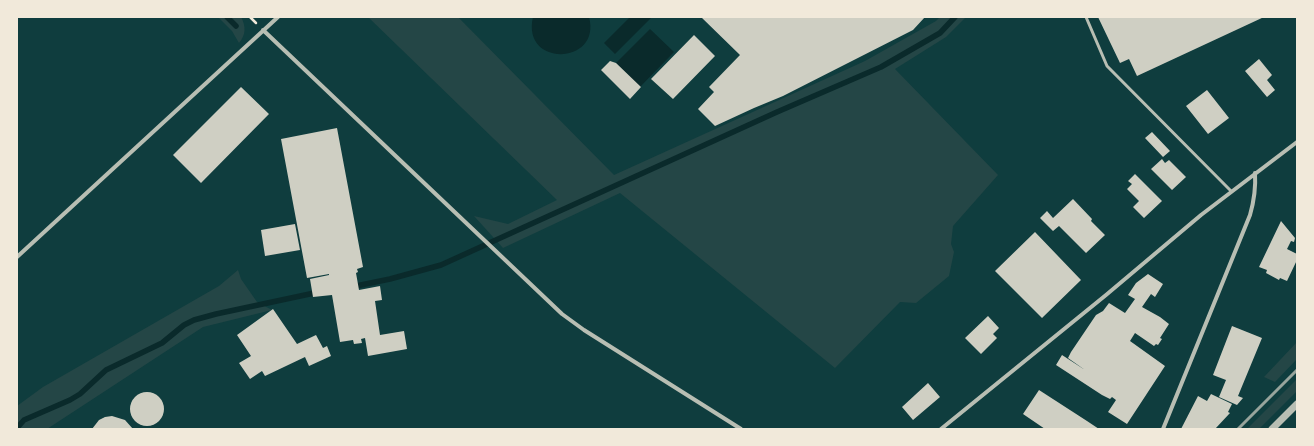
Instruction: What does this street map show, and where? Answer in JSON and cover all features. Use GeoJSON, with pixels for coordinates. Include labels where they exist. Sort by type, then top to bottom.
{"type":"FeatureCollection","features":[{"type":"Feature","properties":{"kind":"street"},"geometry":{"type":"LineString","coordinates":[[17,257],[278,17]]}},
{"type":"Feature","properties":{"kind":"street"},"geometry":{"type":"LineString","coordinates":[[264,30],[494,251],[562,314],[584,330],[741,429]]}},
{"type":"Feature","properties":{"kind":"street"},"geometry":{"type":"LineString","coordinates":[[941,429],[1106,295],[1201,215],[1297,142]]}},
{"type":"Feature","properties":{"kind":"street"},"geometry":{"type":"LineString","coordinates":[[1163,429],[1250,215],[1256,188],[1255,173]]}},
{"type":"Feature","properties":{"kind":"street"},"geometry":{"type":"LineString","coordinates":[[1272,429],[1297,404]]}},
{"type":"Feature","properties":{"kind":"lane"},"geometry":{"type":"LineString","coordinates":[[1086,17],[1107,66],[1231,191]]}},
{"type":"Feature","properties":{"kind":"shaded area"},"geometry":{"type":"Polygon","coordinates":[[[218,17],[241,17],[244,24],[244,30],[243,37],[239,43],[232,31],[218,17]]]}},
{"type":"Feature","properties":{"kind":"shaded area"},"geometry":{"type":"Polygon","coordinates":[[[368,17],[458,17],[614,175],[865,61],[936,21],[940,17],[966,17],[946,37],[895,69],[998,175],[953,226],[951,244],[954,252],[949,276],[916,303],[900,302],[835,368],[620,193],[503,248],[474,216],[508,224],[557,200],[368,17]]]}},
{"type":"Feature","properties":{"kind":"shaded area"},"geometry":{"type":"Polygon","coordinates":[[[533,17],[589,17],[590,33],[584,44],[574,52],[561,54],[549,52],[539,45],[532,34],[533,17]]]}},
{"type":"Feature","properties":{"kind":"shaded area"},"geometry":{"type":"Polygon","coordinates":[[[630,17],[652,17],[615,54],[604,43],[630,17]]]}},
{"type":"Feature","properties":{"kind":"shaded area"},"geometry":{"type":"Polygon","coordinates":[[[650,29],[674,52],[640,87],[616,63],[650,29]]]}},
{"type":"Feature","properties":{"kind":"shaded area"},"geometry":{"type":"Polygon","coordinates":[[[238,270],[241,279],[257,302],[272,310],[203,327],[47,429],[17,429],[17,406],[43,387],[219,286],[238,270]]]}},
{"type":"Feature","properties":{"kind":"shaded area"},"geometry":{"type":"Polygon","coordinates":[[[1297,342],[1297,359],[1275,382],[1264,377],[1297,342]]]}},
{"type":"Feature","properties":{"kind":"shaded area"},"geometry":{"type":"Polygon","coordinates":[[[1297,379],[1297,391],[1259,429],[1247,429],[1297,379]]]}},
{"type":"Feature","properties":{"kind":"building"},"geometry":{"type":"Polygon","coordinates":[[[701,17],[925,17],[913,30],[783,96],[715,126],[698,109],[714,92],[709,87],[740,55],[701,17]]]}},
{"type":"Feature","properties":{"kind":"building"},"geometry":{"type":"Polygon","coordinates":[[[1098,17],[1264,17],[1137,76],[1129,59],[1120,63],[1098,17]]]}},
{"type":"Feature","properties":{"kind":"building"},"geometry":{"type":"Polygon","coordinates":[[[694,35],[715,56],[673,99],[651,79],[694,35]]]}},
{"type":"Feature","properties":{"kind":"building"},"geometry":{"type":"Polygon","coordinates":[[[1259,59],[1272,75],[1267,80],[1275,90],[1267,97],[1245,71],[1259,59]]]}},
{"type":"Feature","properties":{"kind":"building"},"geometry":{"type":"Polygon","coordinates":[[[610,61],[616,63],[641,87],[630,99],[601,70],[610,61]]]}},
{"type":"Feature","properties":{"kind":"building"},"geometry":{"type":"Polygon","coordinates":[[[241,87],[269,114],[201,183],[173,155],[241,87]]]}},
{"type":"Feature","properties":{"kind":"building"},"geometry":{"type":"Polygon","coordinates":[[[1207,90],[1229,118],[1208,134],[1186,106],[1207,90]]]}},
{"type":"Feature","properties":{"kind":"building"},"geometry":{"type":"Polygon","coordinates":[[[337,128],[363,267],[357,269],[358,272],[356,273],[359,290],[380,286],[382,300],[375,301],[380,335],[404,331],[407,349],[368,356],[365,338],[361,339],[362,343],[354,344],[353,340],[340,342],[332,295],[313,297],[310,279],[329,274],[307,278],[281,139],[337,128]]]}},
{"type":"Feature","properties":{"kind":"building"},"geometry":{"type":"Polygon","coordinates":[[[1152,132],[1170,151],[1163,157],[1145,138],[1152,132]]]}},
{"type":"Feature","properties":{"kind":"building"},"geometry":{"type":"Polygon","coordinates":[[[1162,159],[1165,163],[1169,160],[1186,177],[1172,190],[1151,169],[1162,159]]]}},
{"type":"Feature","properties":{"kind":"building"},"geometry":{"type":"Polygon","coordinates":[[[1135,174],[1162,201],[1144,218],[1133,207],[1139,201],[1127,189],[1132,184],[1128,181],[1135,174]]]}},
{"type":"Feature","properties":{"kind":"building"},"geometry":{"type":"Polygon","coordinates":[[[1073,199],[1105,235],[1086,253],[1059,226],[1053,231],[1040,218],[1047,211],[1053,218],[1073,199]]]}},
{"type":"Feature","properties":{"kind":"building"},"geometry":{"type":"Polygon","coordinates":[[[1281,221],[1295,238],[1294,242],[1291,241],[1287,249],[1297,254],[1297,260],[1287,281],[1280,278],[1279,280],[1266,273],[1267,270],[1259,267],[1281,221]]]}},
{"type":"Feature","properties":{"kind":"building"},"geometry":{"type":"Polygon","coordinates":[[[295,224],[300,250],[265,256],[261,230],[295,224]]]}},
{"type":"Feature","properties":{"kind":"building"},"geometry":{"type":"Polygon","coordinates":[[[1035,232],[1081,280],[1042,318],[995,271],[1035,232]]]}},
{"type":"Feature","properties":{"kind":"building"},"geometry":{"type":"Polygon","coordinates":[[[1148,274],[1163,284],[1155,297],[1151,294],[1142,307],[1169,324],[1160,338],[1162,339],[1158,345],[1156,344],[1154,346],[1135,333],[1130,341],[1165,366],[1127,424],[1108,412],[1116,400],[1112,397],[1110,399],[1102,395],[1056,365],[1062,355],[1085,370],[1068,358],[1071,352],[1096,315],[1103,311],[1109,303],[1125,313],[1135,299],[1128,295],[1136,283],[1148,274]]]}},
{"type":"Feature","properties":{"kind":"building"},"geometry":{"type":"Polygon","coordinates":[[[273,309],[297,344],[316,335],[323,348],[327,346],[331,356],[309,366],[305,357],[265,376],[262,371],[250,379],[239,363],[251,356],[237,335],[273,309]]]}},
{"type":"Feature","properties":{"kind":"building"},"geometry":{"type":"Polygon","coordinates":[[[988,316],[999,328],[993,334],[997,338],[981,354],[965,338],[988,316]]]}},
{"type":"Feature","properties":{"kind":"building"},"geometry":{"type":"Polygon","coordinates":[[[1232,326],[1262,338],[1238,396],[1243,398],[1237,405],[1219,397],[1226,380],[1213,375],[1232,326]]]}},
{"type":"Feature","properties":{"kind":"building"},"geometry":{"type":"Polygon","coordinates":[[[928,383],[940,397],[913,420],[902,407],[928,383]]]}},
{"type":"Feature","properties":{"kind":"building"},"geometry":{"type":"Polygon","coordinates":[[[1039,390],[1099,429],[1045,429],[1023,414],[1039,390]]]}},
{"type":"Feature","properties":{"kind":"building"},"geometry":{"type":"Polygon","coordinates":[[[150,392],[159,397],[163,402],[163,416],[159,421],[154,425],[144,426],[140,425],[131,416],[130,406],[131,402],[140,393],[150,392]]]}},
{"type":"Feature","properties":{"kind":"building"},"geometry":{"type":"Polygon","coordinates":[[[1211,394],[1232,404],[1228,412],[1230,413],[1215,429],[1181,429],[1198,396],[1207,401],[1211,394]]]}},
{"type":"Feature","properties":{"kind":"building"},"geometry":{"type":"Polygon","coordinates":[[[112,416],[125,420],[133,429],[92,429],[99,420],[112,416]]]}},
{"type":"Feature","properties":{"kind":"waterway"},"geometry":{"type":"LineString","coordinates":[[227,17],[236,26]]}},
{"type":"Feature","properties":{"kind":"waterway"},"geometry":{"type":"LineString","coordinates":[[351,287],[390,279],[441,265],[777,112],[881,67],[940,33],[955,17]]}},
{"type":"Feature","properties":{"kind":"waterway"},"geometry":{"type":"LineString","coordinates":[[17,428],[24,420],[70,400],[80,394],[106,370],[162,343],[184,325],[194,320],[319,292]]}},
{"type":"Feature","properties":{"kind":"railway"},"geometry":{"type":"LineString","coordinates":[[1238,429],[1297,370]]}}]}
